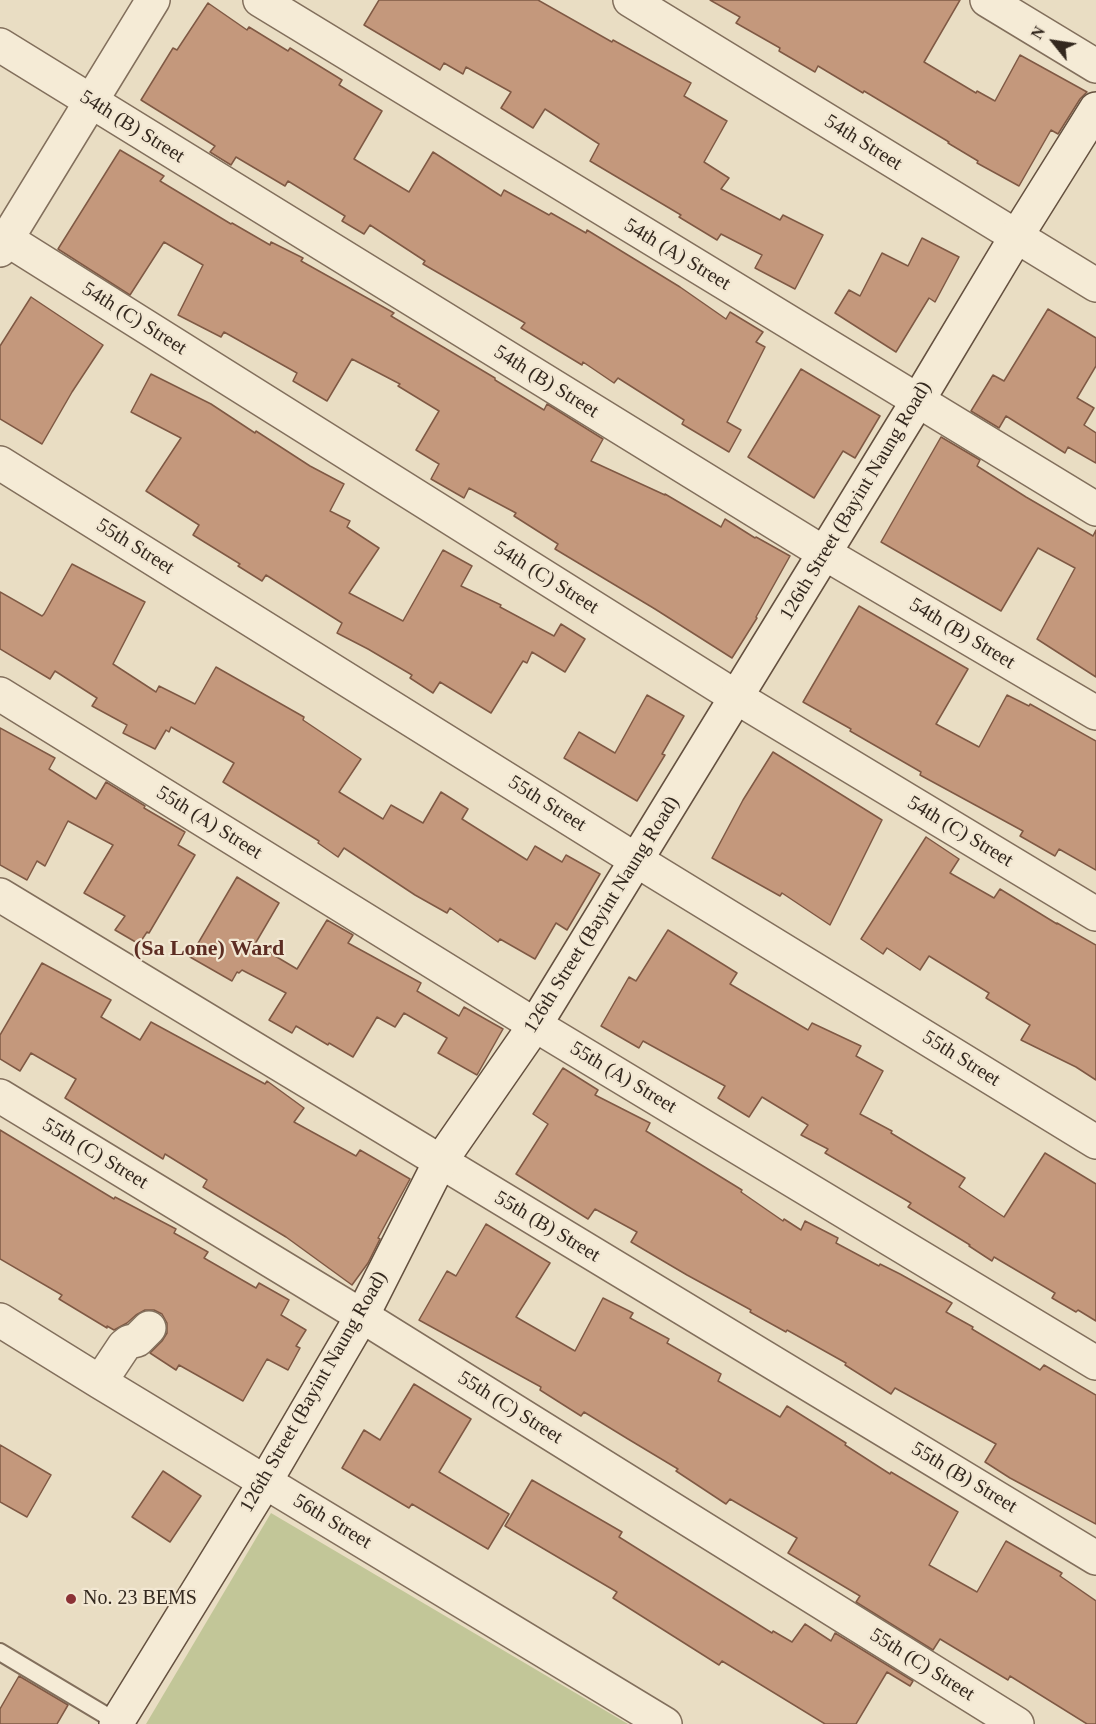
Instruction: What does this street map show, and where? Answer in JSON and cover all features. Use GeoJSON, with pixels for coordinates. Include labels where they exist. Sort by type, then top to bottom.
{"type":"FeatureCollection","features":[{"type":"Feature","properties":{"kind":"street"},"geometry":{"type":"LineString","coordinates":[[2,241],[153,0]]}},
{"type":"Feature","properties":{"kind":"street","name":"54th (A) Street"},"geometry":{"type":"LineString","coordinates":[[260,0],[1096,509]]}},
{"type":"Feature","properties":{"kind":"street","name":"54th Street"},"geometry":{"type":"LineString","coordinates":[[630,0],[1096,285]]}},
{"type":"Feature","properties":{"kind":"street"},"geometry":{"type":"LineString","coordinates":[[987,0],[1096,66]]}},
{"type":"Feature","properties":{"kind":"street","name":"54th (B) Street"},"geometry":{"type":"LineString","coordinates":[[0,45],[824,553],[1096,713]]}},
{"type":"Feature","properties":{"kind":"street","name":"126th Street (Bayint Naung Road)"},"geometry":{"type":"LineString","coordinates":[[116,1723],[265,1482],[362,1316],[440,1162],[535,1025],[1016,237],[1096,110]]}},
{"type":"Feature","properties":{"kind":"street","name":"54th (C) Street"},"geometry":{"type":"LineString","coordinates":[[2,241],[736,698],[1096,914]]}},
{"type":"Feature","properties":{"kind":"street","name":"55th Street"},"geometry":{"type":"LineString","coordinates":[[0,463],[636,860],[1096,1142]]}},
{"type":"Feature","properties":{"kind":"street","name":"55th (A) Street"},"geometry":{"type":"LineString","coordinates":[[0,694],[535,1025],[1096,1363]]}},
{"type":"Feature","properties":{"kind":"street","name":"55th (B) Street"},"geometry":{"type":"LineString","coordinates":[[0,895],[1096,1558]]}},
{"type":"Feature","properties":{"kind":"street","name":"55th (C) Street"},"geometry":{"type":"LineString","coordinates":[[0,1096],[362,1316],[1017,1724]]}},
{"type":"Feature","properties":{"kind":"street","name":"56th Street"},"geometry":{"type":"LineString","coordinates":[[0,1320],[645,1719]]}},
{"type":"Feature","properties":{"kind":"street"},"geometry":{"type":"LineString","coordinates":[[100,1382],[124,1346],[137,1340],[149,1328]]}},
{"type":"Feature","properties":{"kind":"lane"},"geometry":{"type":"LineString","coordinates":[[0,1652],[116,1723]]}},
{"type":"Feature","properties":{"kind":"green space"},"geometry":{"type":"Polygon","coordinates":[[[271,1513],[628,1724],[146,1724],[271,1513]]]}},
{"type":"Feature","properties":{"kind":"building"},"geometry":{"type":"Polygon","coordinates":[[[379,0],[538,0],[691,83],[684,96],[727,121],[704,162],[729,178],[721,189],[780,220],[783,215],[823,235],[795,289],[755,268],[762,255],[721,234],[717,240],[679,217],[681,215],[590,161],[599,144],[545,109],[533,128],[501,108],[511,92],[466,67],[463,74],[444,63],[440,70],[364,25],[379,0]]]}},
{"type":"Feature","properties":{"kind":"building"},"geometry":{"type":"Polygon","coordinates":[[[710,0],[960,0],[924,62],[976,93],[977,91],[995,101],[1020,55],[1087,92],[1058,134],[1051,130],[1019,186],[977,163],[978,161],[949,142],[864,91],[863,93],[818,66],[815,72],[779,51],[780,48],[736,23],[740,17],[710,0]]]}},
{"type":"Feature","properties":{"kind":"building"},"geometry":{"type":"Polygon","coordinates":[[[208,3],[247,30],[249,27],[288,51],[290,48],[342,80],[339,85],[382,111],[354,159],[409,192],[433,152],[501,196],[504,190],[586,233],[587,230],[680,287],[726,319],[730,312],[763,332],[756,342],[765,347],[727,422],[741,430],[729,452],[682,424],[684,420],[618,378],[614,383],[583,362],[582,365],[521,328],[525,323],[423,264],[425,261],[370,225],[364,234],[342,221],[345,216],[288,181],[285,186],[236,157],[231,165],[210,152],[215,146],[141,100],[173,48],[177,50],[208,3]]]}},
{"type":"Feature","properties":{"kind":"building"},"geometry":{"type":"Polygon","coordinates":[[[120,150],[164,176],[160,181],[231,224],[270,245],[271,242],[303,258],[301,261],[394,313],[391,316],[544,410],[547,404],[603,439],[591,461],[665,494],[721,527],[725,519],[790,556],[757,618],[732,658],[555,549],[558,544],[514,516],[516,513],[469,488],[464,498],[431,479],[439,464],[416,450],[439,411],[398,386],[400,384],[352,359],[327,401],[293,381],[297,373],[224,332],[221,337],[178,315],[203,265],[164,242],[130,295],[58,249],[120,150]]]}},
{"type":"Feature","properties":{"kind":"building"},"geometry":{"type":"Polygon","coordinates":[[[922,238],[959,257],[935,302],[929,298],[896,352],[835,313],[849,290],[860,296],[882,253],[908,266],[922,238]]]}},
{"type":"Feature","properties":{"kind":"building"},"geometry":{"type":"Polygon","coordinates":[[[31,297],[103,345],[42,444],[0,419],[0,346],[31,297]]]}},
{"type":"Feature","properties":{"kind":"building"},"geometry":{"type":"Polygon","coordinates":[[[1048,309],[1096,338],[1096,366],[1077,398],[1094,408],[1084,425],[1096,433],[1096,463],[1068,447],[1065,453],[1006,416],[999,428],[971,411],[993,375],[1004,381],[1048,309]]]}},
{"type":"Feature","properties":{"kind":"building"},"geometry":{"type":"Polygon","coordinates":[[[801,369],[880,416],[855,458],[843,451],[814,498],[748,457],[801,369]]]}},
{"type":"Feature","properties":{"kind":"building"},"geometry":{"type":"Polygon","coordinates":[[[151,374],[211,404],[255,433],[256,431],[310,466],[344,484],[330,511],[350,521],[347,527],[379,548],[349,593],[403,621],[443,550],[472,566],[461,586],[501,605],[500,607],[554,636],[561,624],[585,639],[565,672],[532,652],[527,663],[523,661],[491,713],[440,682],[433,693],[410,678],[412,675],[337,633],[342,623],[266,575],[262,581],[238,566],[240,564],[193,535],[199,525],[146,491],[181,438],[131,412],[151,374]]]}},
{"type":"Feature","properties":{"kind":"building"},"geometry":{"type":"Polygon","coordinates":[[[941,437],[980,460],[977,466],[1026,497],[1093,536],[1096,530],[1096,677],[1037,639],[1075,568],[1038,548],[1001,611],[881,542],[941,437]]]}},
{"type":"Feature","properties":{"kind":"building"},"geometry":{"type":"Polygon","coordinates":[[[72,564],[145,602],[113,664],[156,692],[159,686],[195,704],[216,667],[304,717],[303,720],[361,759],[339,792],[383,819],[391,805],[423,823],[441,792],[468,809],[462,819],[527,860],[535,846],[562,862],[566,855],[600,874],[567,930],[556,923],[535,959],[500,939],[498,942],[450,908],[447,913],[415,895],[344,848],[338,857],[318,843],[319,841],[223,782],[234,763],[171,727],[169,732],[166,730],[155,749],[123,733],[127,725],[92,706],[97,698],[55,671],[50,679],[0,649],[0,592],[42,616],[72,564]]]}},
{"type":"Feature","properties":{"kind":"building"},"geometry":{"type":"Polygon","coordinates":[[[859,606],[968,669],[936,724],[979,747],[1007,695],[1029,706],[1030,704],[1096,741],[1096,870],[1059,849],[1055,856],[1020,836],[1023,831],[920,775],[921,772],[803,702],[859,606]]]}},
{"type":"Feature","properties":{"kind":"building"},"geometry":{"type":"Polygon","coordinates":[[[647,695],[684,716],[662,754],[665,755],[637,801],[564,758],[579,732],[615,753],[647,695]]]}},
{"type":"Feature","properties":{"kind":"building"},"geometry":{"type":"Polygon","coordinates":[[[0,728],[55,758],[49,769],[96,799],[106,782],[185,832],[178,845],[195,855],[149,933],[147,932],[139,944],[115,930],[125,916],[84,893],[113,845],[68,821],[45,866],[37,861],[27,880],[0,865],[0,728]]]}},
{"type":"Feature","properties":{"kind":"building"},"geometry":{"type":"Polygon","coordinates":[[[773,752],[882,820],[830,925],[782,893],[780,896],[712,858],[743,800],[773,752]]]}},
{"type":"Feature","properties":{"kind":"building"},"geometry":{"type":"Polygon","coordinates":[[[926,837],[959,859],[950,873],[994,898],[1000,889],[1096,945],[1096,1080],[1076,1067],[1021,1040],[1030,1025],[986,998],[989,993],[929,956],[920,970],[887,948],[883,954],[861,939],[926,837]]]}},
{"type":"Feature","properties":{"kind":"building"},"geometry":{"type":"Polygon","coordinates":[[[237,877],[279,903],[255,944],[297,969],[327,920],[353,935],[348,943],[421,983],[417,991],[459,1016],[464,1007],[503,1029],[477,1075],[438,1053],[447,1038],[404,1013],[395,1027],[377,1017],[353,1057],[296,1026],[292,1033],[269,1020],[286,993],[242,970],[237,972],[232,981],[190,957],[237,877]]]}},
{"type":"Feature","properties":{"kind":"building"},"geometry":{"type":"Polygon","coordinates":[[[668,930],[737,973],[730,984],[808,1030],[812,1023],[861,1046],[856,1056],[883,1071],[860,1114],[892,1131],[891,1133],[965,1178],[959,1187],[1004,1217],[1045,1153],[1096,1184],[1096,1321],[1052,1298],[1055,1293],[994,1257],[992,1261],[908,1207],[911,1203],[825,1153],[828,1149],[801,1135],[808,1125],[762,1097],[749,1117],[718,1098],[725,1086],[643,1041],[639,1048],[601,1026],[629,977],[636,981],[668,930]]]}},
{"type":"Feature","properties":{"kind":"building"},"geometry":{"type":"Polygon","coordinates":[[[42,963],[111,1000],[101,1017],[140,1040],[151,1022],[265,1084],[267,1081],[304,1108],[294,1122],[356,1156],[360,1150],[410,1179],[378,1238],[380,1239],[368,1263],[352,1285],[286,1237],[203,1187],[207,1180],[165,1154],[163,1159],[65,1098],[76,1079],[31,1053],[20,1071],[0,1059],[0,1035],[42,963]]]}},
{"type":"Feature","properties":{"kind":"building"},"geometry":{"type":"Polygon","coordinates":[[[563,1068],[598,1090],[595,1095],[650,1123],[646,1131],[742,1190],[741,1192],[783,1221],[784,1219],[801,1230],[805,1221],[838,1238],[836,1243],[879,1266],[880,1264],[900,1274],[952,1303],[946,1312],[973,1327],[972,1329],[1040,1370],[1044,1365],[1096,1395],[1096,1524],[985,1462],[996,1444],[895,1388],[891,1394],[845,1365],[846,1363],[750,1312],[751,1310],[631,1242],[637,1232],[595,1209],[588,1219],[516,1174],[548,1124],[533,1114],[563,1068]]]}},
{"type":"Feature","properties":{"kind":"building"},"geometry":{"type":"Polygon","coordinates":[[[0,1130],[114,1199],[115,1197],[176,1229],[174,1233],[208,1252],[204,1258],[256,1288],[259,1283],[289,1300],[281,1315],[306,1330],[296,1346],[300,1348],[288,1370],[267,1359],[243,1401],[179,1365],[176,1370],[150,1353],[167,1333],[167,1323],[162,1314],[154,1310],[145,1310],[114,1330],[107,1326],[107,1328],[59,1299],[62,1295],[0,1259],[0,1130]]]}},
{"type":"Feature","properties":{"kind":"building"},"geometry":{"type":"Polygon","coordinates":[[[486,1224],[550,1263],[516,1317],[575,1351],[603,1298],[633,1313],[630,1318],[669,1339],[667,1343],[721,1374],[718,1381],[780,1417],[787,1406],[890,1474],[891,1472],[958,1512],[929,1565],[977,1592],[1006,1541],[1062,1573],[1060,1576],[1096,1601],[1096,1724],[1087,1724],[1010,1676],[1008,1680],[940,1639],[933,1650],[856,1602],[860,1596],[788,1553],[797,1538],[730,1499],[726,1504],[676,1471],[678,1469],[584,1412],[581,1416],[540,1390],[541,1387],[419,1320],[447,1271],[456,1276],[486,1224]]]}},
{"type":"Feature","properties":{"kind":"building"},"geometry":{"type":"Polygon","coordinates":[[[414,1384],[471,1419],[439,1472],[509,1514],[488,1549],[412,1504],[409,1508],[342,1468],[364,1430],[380,1440],[414,1384]]]}},
{"type":"Feature","properties":{"kind":"building"},"geometry":{"type":"Polygon","coordinates":[[[0,1445],[51,1475],[27,1517],[0,1502],[0,1445]]]}},
{"type":"Feature","properties":{"kind":"building"},"geometry":{"type":"Polygon","coordinates":[[[163,1471],[201,1496],[170,1542],[132,1517],[163,1471]]]}},
{"type":"Feature","properties":{"kind":"building"},"geometry":{"type":"Polygon","coordinates":[[[532,1480],[622,1532],[619,1537],[772,1633],[773,1631],[792,1642],[805,1624],[831,1641],[835,1633],[913,1681],[910,1686],[887,1672],[856,1724],[825,1724],[722,1661],[719,1665],[613,1598],[617,1592],[505,1526],[532,1480]]]}},
{"type":"Feature","properties":{"kind":"building"},"geometry":{"type":"Polygon","coordinates":[[[19,1676],[68,1705],[57,1724],[0,1724],[0,1709],[19,1676]]]}},
{"type":"Feature","properties":{"kind":"place","name":"No. 23 BEMS"},"geometry":{"type":"Point","coordinates":[71,1599]}},
{"type":"Feature","properties":{"kind":"district","name":"(Sa Lone) Ward"},"geometry":{"type":"Point","coordinates":[209,949]}}]}
